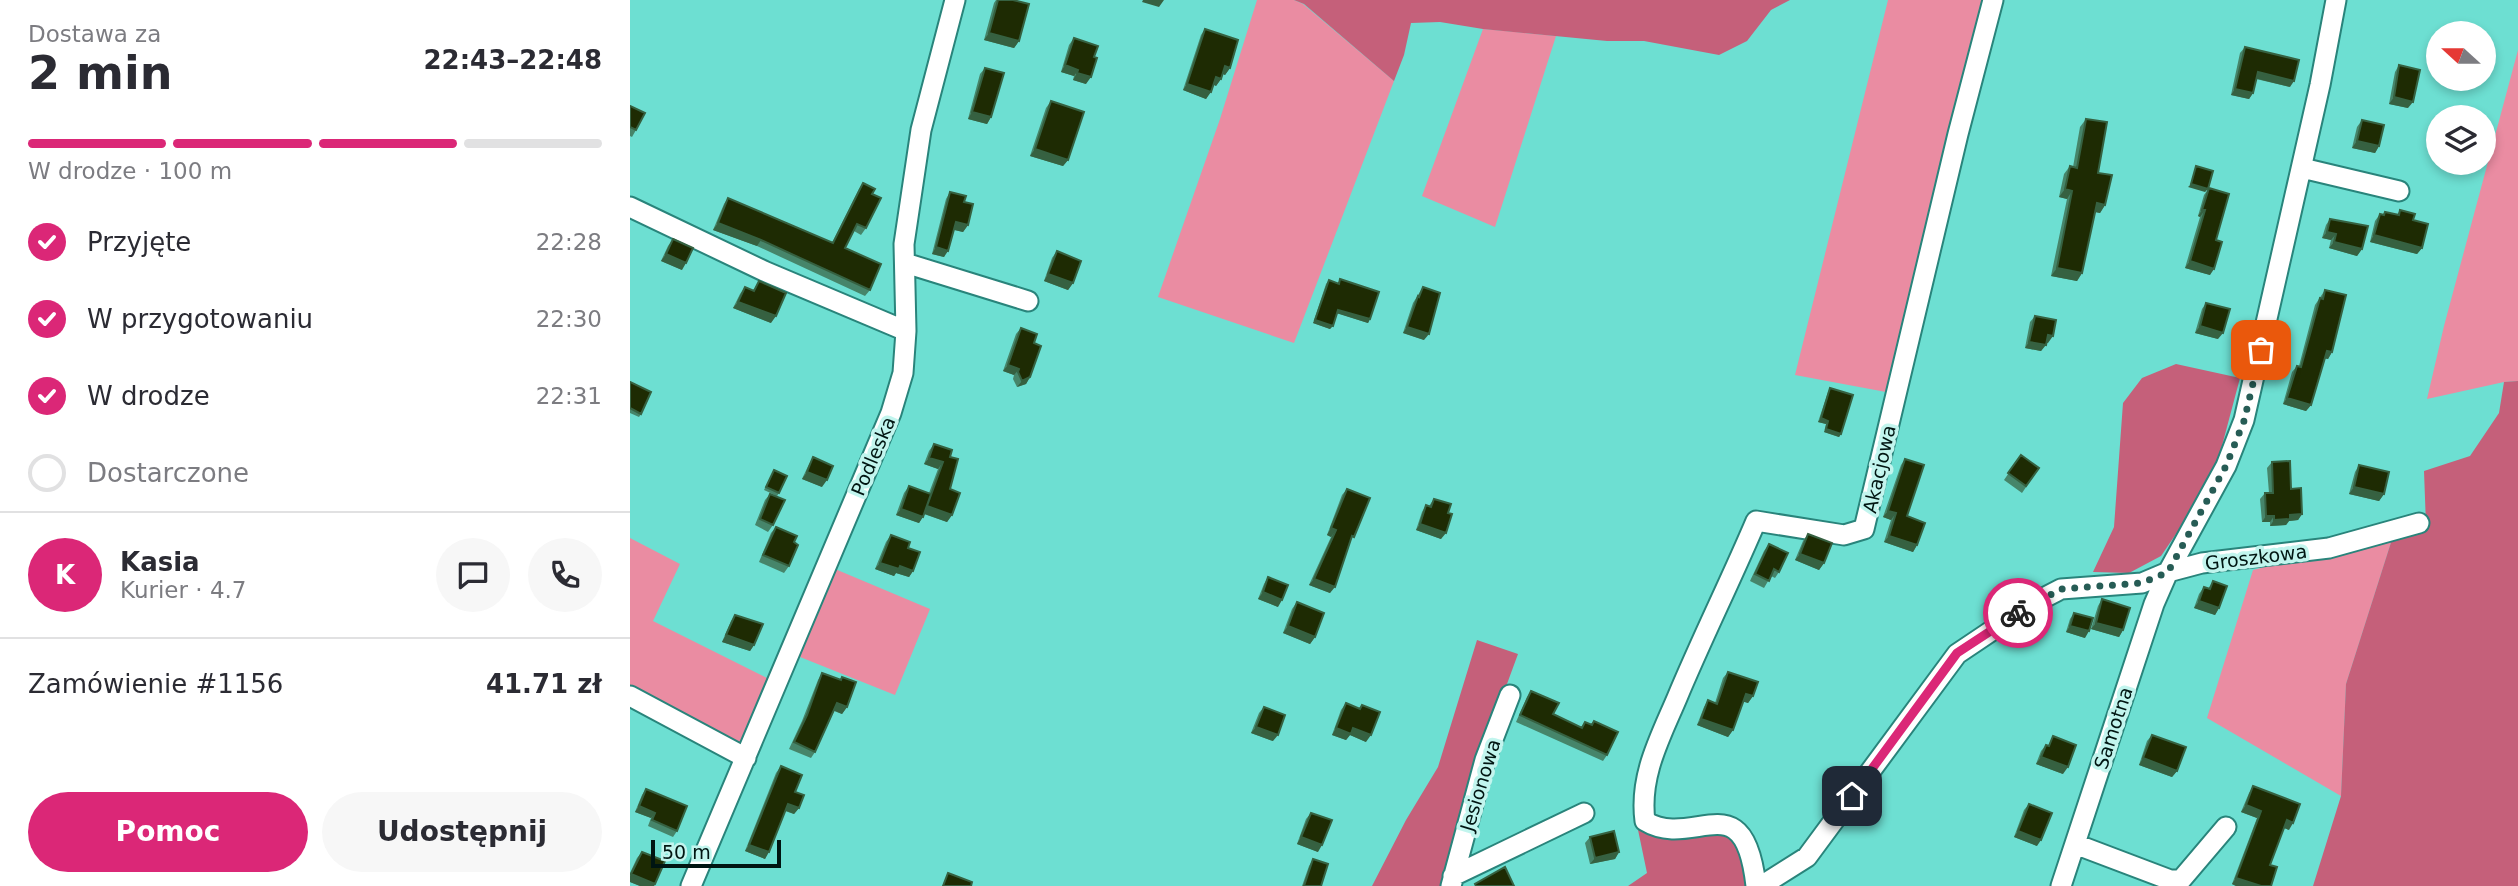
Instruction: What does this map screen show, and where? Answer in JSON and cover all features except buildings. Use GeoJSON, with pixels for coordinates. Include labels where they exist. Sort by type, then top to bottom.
{"type":"FeatureCollection","features":[{"type":"Feature","properties":{"kind":"street","name":"Podleska"},"geometry":{"type":"LineString","coordinates":[[691,886],[891,413],[902,373],[905,331],[904,244],[920,130],[955,0]]}},
{"type":"Feature","properties":{"kind":"street","name":"Akacjowa"},"geometry":{"type":"LineString","coordinates":[[1758,886],[1747,845],[1728,826],[1705,824],[1670,830],[1657,828],[1645,821],[1643,804],[1646,775],[1756,521],[1844,535],[1864,529],[1955,146],[1993,0]]}},
{"type":"Feature","properties":{"kind":"street","name":"Samotna"},"geometry":{"type":"LineString","coordinates":[[2061,886],[2154,604],[2168,572],[2226,466],[2244,421],[2302,168],[2336,0]]}},
{"type":"Feature","properties":{"kind":"street"},"geometry":{"type":"LineString","coordinates":[[2302,168],[2399,191]]}},
{"type":"Feature","properties":{"kind":"street"},"geometry":{"type":"LineString","coordinates":[[630,207],[764,271],[905,331]]}},
{"type":"Feature","properties":{"kind":"street"},"geometry":{"type":"LineString","coordinates":[[905,263],[1028,301]]}},
{"type":"Feature","properties":{"kind":"street","name":"Groszkowa"},"geometry":{"type":"LineString","coordinates":[[1758,886],[1807,857],[1957,653],[2030,605],[2061,589],[2142,583],[2168,572],[2202,563],[2329,548],[2419,523]]}},
{"type":"Feature","properties":{"kind":"street","name":"Jesionowa"},"geometry":{"type":"LineString","coordinates":[[1452,881],[1485,760],[1510,695]]}},
{"type":"Feature","properties":{"kind":"street"},"geometry":{"type":"LineString","coordinates":[[630,696],[746,758]]}},
{"type":"Feature","properties":{"kind":"street","name":"Jesionowa"},"geometry":{"type":"LineString","coordinates":[[1452,881],[1584,813]]}},
{"type":"Feature","properties":{"kind":"street"},"geometry":{"type":"LineString","coordinates":[[2075,844],[2170,880],[2180,880],[2226,827]]}},
{"type":"Feature","properties":{"kind":"shaded area"},"geometry":{"type":"Polygon","coordinates":[[[1257,0],[1294,0],[1303,4],[1394,81],[1294,343],[1158,297],[1220,119],[1257,0]]]}},
{"type":"Feature","properties":{"kind":"shaded area"},"geometry":{"type":"Polygon","coordinates":[[[1294,0],[1790,0],[1771,10],[1747,41],[1719,55],[1644,41],[1607,41],[1440,22],[1411,23],[1404,55],[1394,81],[1304,4],[1294,0]]]}},
{"type":"Feature","properties":{"kind":"shaded area"},"geometry":{"type":"Polygon","coordinates":[[[1888,0],[1984,0],[1886,392],[1795,375],[1888,0]]]}},
{"type":"Feature","properties":{"kind":"shaded area"},"geometry":{"type":"Polygon","coordinates":[[[1483,29],[1556,36],[1495,227],[1422,196],[1483,29]]]}},
{"type":"Feature","properties":{"kind":"shaded area"},"geometry":{"type":"Polygon","coordinates":[[[2518,50],[2518,381],[2427,399],[2484,175],[2496,175],[2496,132],[2518,50]]]}},
{"type":"Feature","properties":{"kind":"shaded area"},"geometry":{"type":"Polygon","coordinates":[[[2176,364],[2240,378],[2219,457],[2161,556],[2129,573],[2093,572],[2114,527],[2123,403],[2142,378],[2176,364]]]}},
{"type":"Feature","properties":{"kind":"shaded area"},"geometry":{"type":"Polygon","coordinates":[[[2518,381],[2518,886],[2313,886],[2341,796],[2346,684],[2394,533],[2426,525],[2424,471],[2470,456],[2499,413],[2504,382],[2518,381]]]}},
{"type":"Feature","properties":{"kind":"shaded area"},"geometry":{"type":"Polygon","coordinates":[[[2394,533],[2346,684],[2341,796],[2207,718],[2253,570],[2394,533]]]}},
{"type":"Feature","properties":{"kind":"shaded area"},"geometry":{"type":"Polygon","coordinates":[[[630,538],[680,564],[653,621],[771,680],[741,748],[630,688],[630,538]]]}},
{"type":"Feature","properties":{"kind":"shaded area"},"geometry":{"type":"Polygon","coordinates":[[[835,569],[930,609],[895,695],[800,657],[835,569]]]}},
{"type":"Feature","properties":{"kind":"shaded area"},"geometry":{"type":"Polygon","coordinates":[[[1477,640],[1518,654],[1479,760],[1446,886],[1372,886],[1406,820],[1438,767],[1477,640]]]}},
{"type":"Feature","properties":{"kind":"shaded area"},"geometry":{"type":"Polygon","coordinates":[[[1637,825],[1713,830],[1736,841],[1745,865],[1745,886],[1628,886],[1647,873],[1637,825]]]}},
{"type":"Feature","properties":{"kind":"way so far"},"geometry":{"type":"LineString","coordinates":[[2018,613],[2061,589],[2142,583],[2168,572],[2226,466],[2244,421],[2261,350]]}},
{"type":"Feature","properties":{"kind":"route"},"geometry":{"type":"LineString","coordinates":[[1852,796],[1957,653],[2018,613]]}}]}
